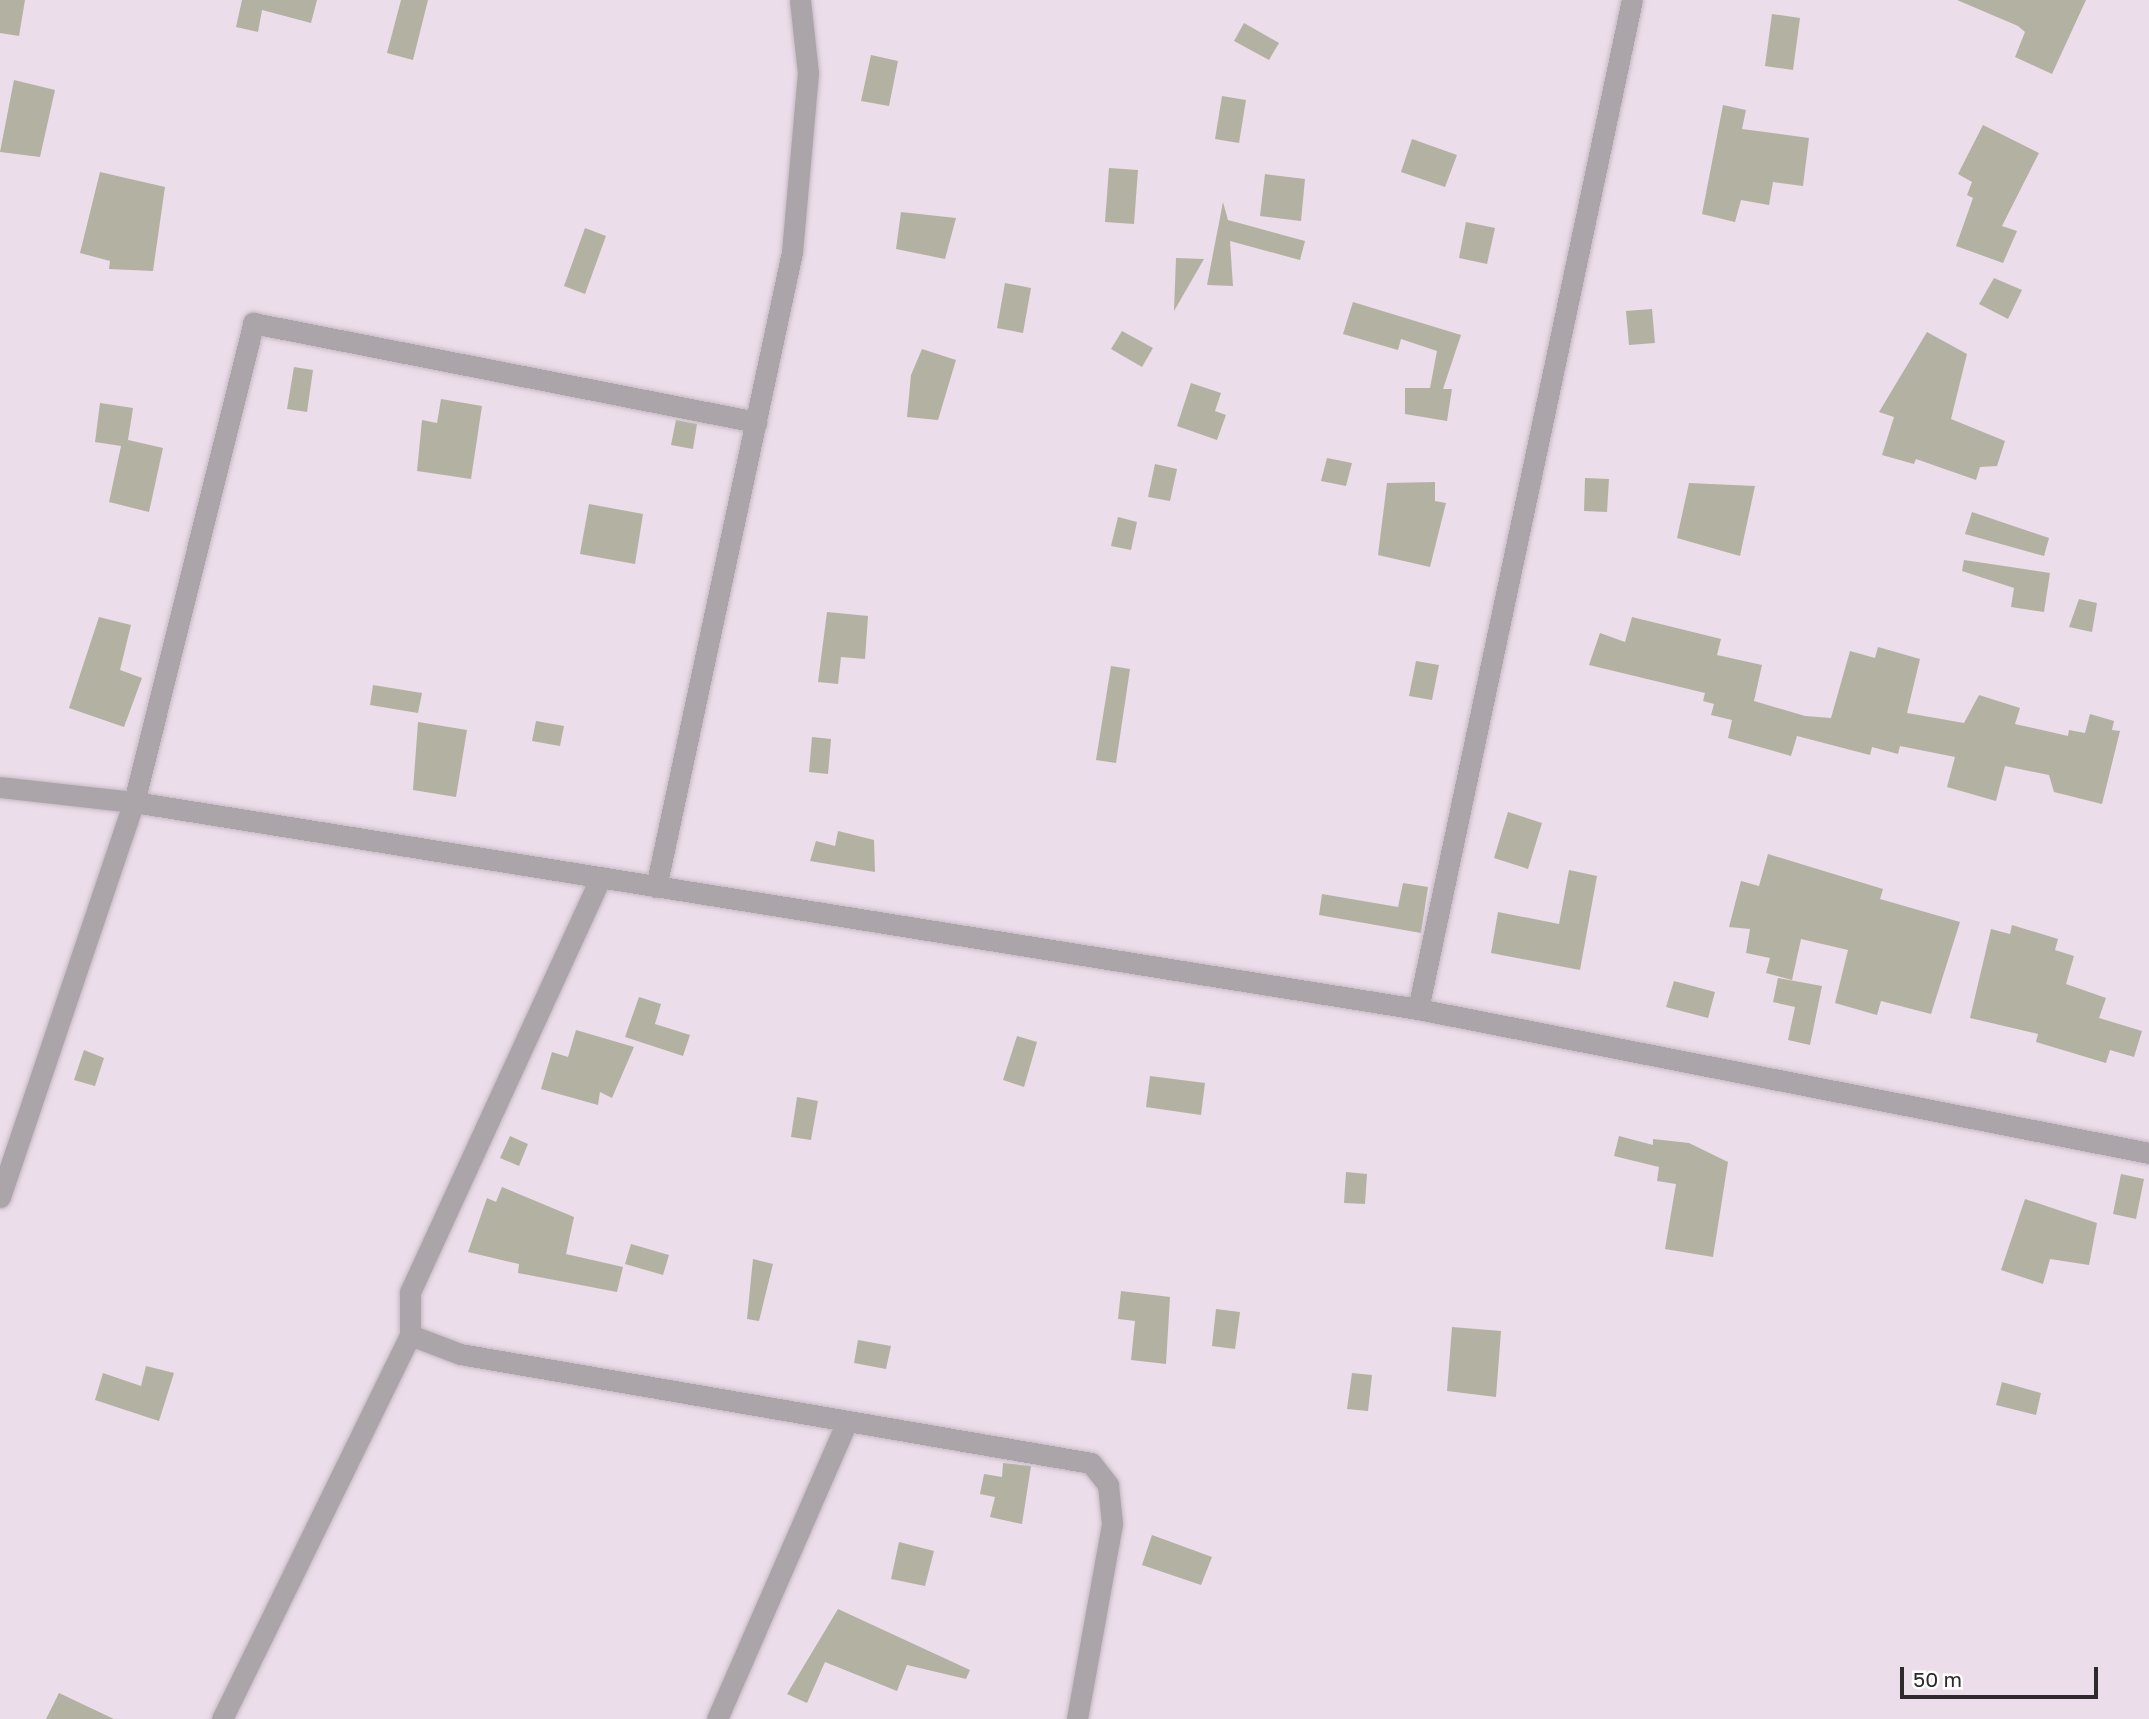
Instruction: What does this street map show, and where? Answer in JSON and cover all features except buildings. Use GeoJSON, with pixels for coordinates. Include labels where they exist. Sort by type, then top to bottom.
{"type":"FeatureCollection","features":[{"type":"Feature","properties":{"kind":"street"},"geometry":{"type":"LineString","coordinates":[[656,887],[792,252],[808,73],[800,0]]}},
{"type":"Feature","properties":{"kind":"street"},"geometry":{"type":"LineString","coordinates":[[1418,1009],[1632,0]]}},
{"type":"Feature","properties":{"kind":"street"},"geometry":{"type":"LineString","coordinates":[[0,1197],[134,802],[253,323],[756,422]]}},
{"type":"Feature","properties":{"kind":"street"},"geometry":{"type":"LineString","coordinates":[[0,787],[134,802],[1418,1009],[2149,1153]]}},
{"type":"Feature","properties":{"kind":"street"},"geometry":{"type":"LineString","coordinates":[[222,1719],[410,1335],[410,1292],[600,878]]}},
{"type":"Feature","properties":{"kind":"street"},"geometry":{"type":"LineString","coordinates":[[410,1335],[460,1354],[1091,1464],[1108,1485],[1112,1524],[1077,1719]]}},
{"type":"Feature","properties":{"kind":"street"},"geometry":{"type":"LineString","coordinates":[[717,1719],[847,1421]]}}]}
